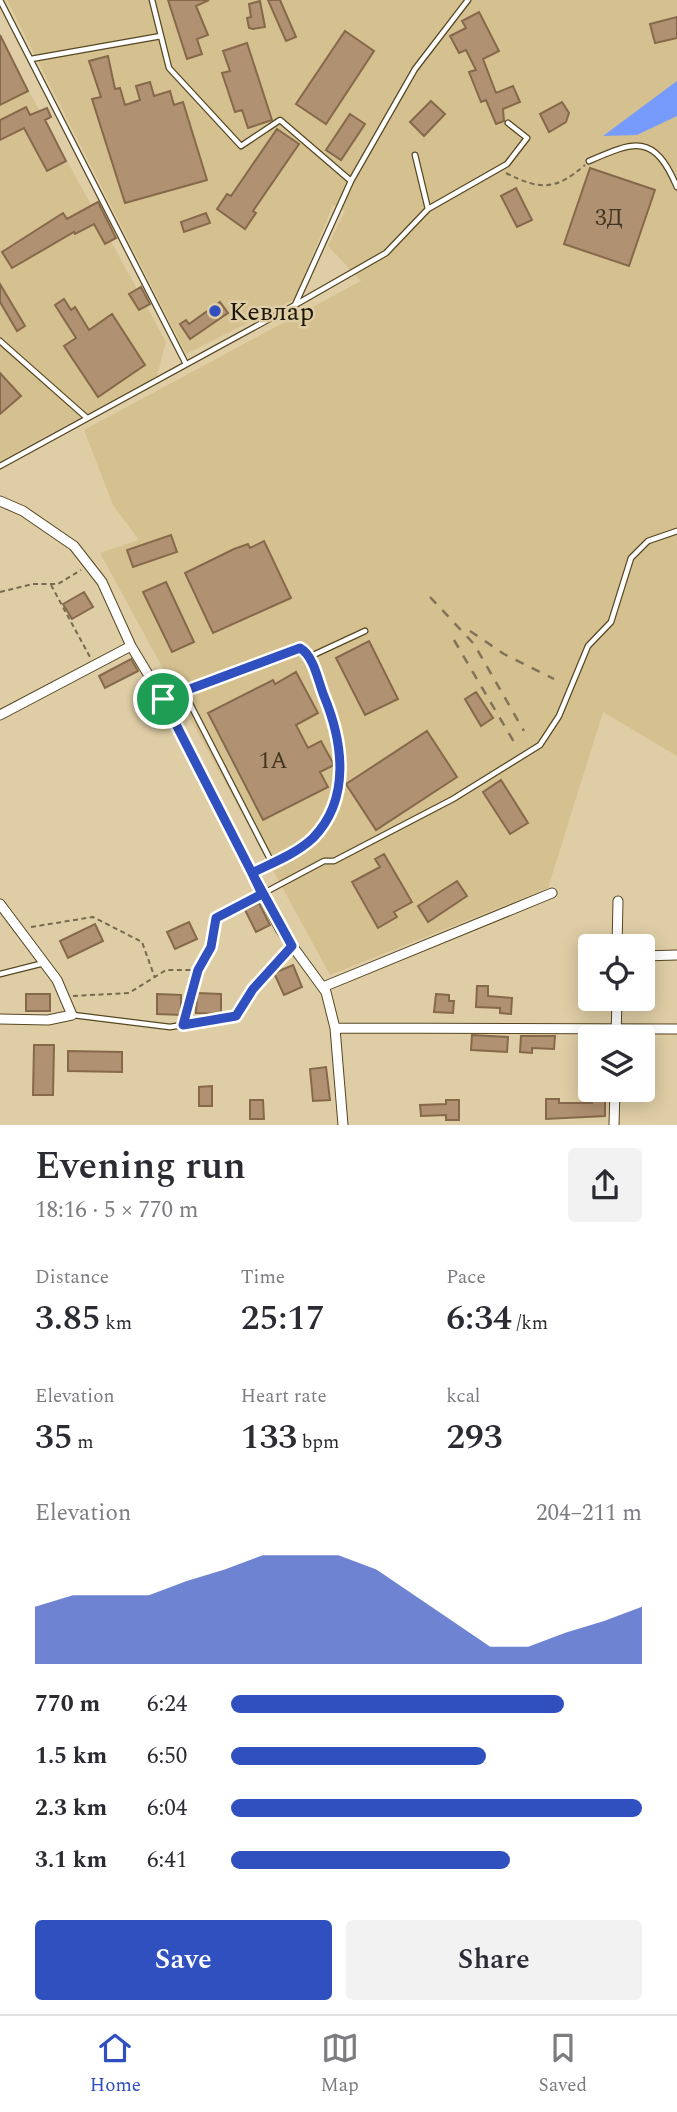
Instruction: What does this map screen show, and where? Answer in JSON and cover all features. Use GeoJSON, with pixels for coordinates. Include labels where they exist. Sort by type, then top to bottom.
{"type":"FeatureCollection","features":[{"type":"Feature","properties":{"kind":"street"},"geometry":{"type":"LineString","coordinates":[[0,501],[23,511],[74,546],[102,582],[131,646],[163,699],[262,894],[292,946],[323,987],[335,1028],[343,1125]]}},
{"type":"Feature","properties":{"kind":"street"},"geometry":{"type":"LineString","coordinates":[[0,715],[131,646]]}},
{"type":"Feature","properties":{"kind":"street"},"geometry":{"type":"LineString","coordinates":[[323,987],[552,893]]}},
{"type":"Feature","properties":{"kind":"street"},"geometry":{"type":"LineString","coordinates":[[617,934],[618,901]]}},
{"type":"Feature","properties":{"kind":"street"},"geometry":{"type":"LineString","coordinates":[[0,904],[45,963],[72,1015],[48,1020],[0,1019]]}},
{"type":"Feature","properties":{"kind":"street"},"geometry":{"type":"LineString","coordinates":[[655,956],[677,956]]}},
{"type":"Feature","properties":{"kind":"street"},"geometry":{"type":"LineString","coordinates":[[335,1028],[578,1032]]}},
{"type":"Feature","properties":{"kind":"street"},"geometry":{"type":"LineString","coordinates":[[655,1030],[677,1029]]}},
{"type":"Feature","properties":{"kind":"street"},"geometry":{"type":"LineString","coordinates":[[614,1125],[615,1102]]}},
{"type":"Feature","properties":{"kind":"lane"},"geometry":{"type":"LineString","coordinates":[[1,0],[186,364]]}},
{"type":"Feature","properties":{"kind":"lane"},"geometry":{"type":"LineString","coordinates":[[152,0],[169,68],[241,146],[280,120],[351,181]]}},
{"type":"Feature","properties":{"kind":"lane"},"geometry":{"type":"LineString","coordinates":[[295,305],[351,181],[415,69],[468,0]]}},
{"type":"Feature","properties":{"kind":"lane"},"geometry":{"type":"LineString","coordinates":[[31,59],[161,36]]}},
{"type":"Feature","properties":{"kind":"lane"},"geometry":{"type":"LineString","coordinates":[[0,466],[386,253],[428,209],[507,164],[527,138],[508,123]]}},
{"type":"Feature","properties":{"kind":"lane"},"geometry":{"type":"LineString","coordinates":[[589,161],[633,143],[644,146],[658,154],[677,187]]}},
{"type":"Feature","properties":{"kind":"lane"},"geometry":{"type":"LineString","coordinates":[[415,155],[428,209]]}},
{"type":"Feature","properties":{"kind":"lane"},"geometry":{"type":"LineString","coordinates":[[0,341],[87,418]]}},
{"type":"Feature","properties":{"kind":"lane"},"geometry":{"type":"LineString","coordinates":[[262,894],[324,861],[334,861],[393,832],[540,745],[559,716],[588,646],[611,622],[631,558],[648,541],[677,531]]}},
{"type":"Feature","properties":{"kind":"lane"},"geometry":{"type":"LineString","coordinates":[[309,657],[365,631]]}},
{"type":"Feature","properties":{"kind":"lane"},"geometry":{"type":"LineString","coordinates":[[163,699],[296,648],[305,651],[309,657],[335,729],[339,754],[338,800],[329,817],[312,838],[252,873]]}},
{"type":"Feature","properties":{"kind":"lane"},"geometry":{"type":"LineString","coordinates":[[184,692],[272,863]]}},
{"type":"Feature","properties":{"kind":"lane"},"geometry":{"type":"LineString","coordinates":[[0,974],[45,963]]}},
{"type":"Feature","properties":{"kind":"lane"},"geometry":{"type":"LineString","coordinates":[[72,1015],[170,1027],[236,1016],[241,1005]]}},
{"type":"Feature","properties":{"kind":"path"},"geometry":{"type":"LineString","coordinates":[[499,169],[531,186],[548,186],[567,180],[589,161]]}},
{"type":"Feature","properties":{"kind":"path"},"geometry":{"type":"LineString","coordinates":[[0,592],[33,584],[58,584],[88,565]]}},
{"type":"Feature","properties":{"kind":"path"},"geometry":{"type":"LineString","coordinates":[[51,584],[94,665]]}},
{"type":"Feature","properties":{"kind":"path"},"geometry":{"type":"LineString","coordinates":[[183,1025],[198,970],[211,947],[216,918],[262,894]]}},
{"type":"Feature","properties":{"kind":"path"},"geometry":{"type":"LineString","coordinates":[[19,930],[93,917],[142,943],[155,978]]}},
{"type":"Feature","properties":{"kind":"path"},"geometry":{"type":"LineString","coordinates":[[241,1005],[292,946]]}},
{"type":"Feature","properties":{"kind":"path"},"geometry":{"type":"LineString","coordinates":[[65,997],[129,993],[166,970],[198,970]]}},
{"type":"Feature","properties":{"kind":"shaded area"},"geometry":{"type":"Polygon","coordinates":[[[7,0],[677,0],[677,756],[603,712],[548,888],[330,975],[100,553],[139,540],[113,505],[84,430],[361,281],[328,246],[345,211],[333,205],[295,299],[186,354],[7,0]]]}},
{"type":"Feature","properties":{"kind":"shaded area"},"geometry":{"type":"Polygon","coordinates":[[[0,38],[166,342],[157,376],[0,461],[0,38]]]}},
{"type":"Feature","properties":{"kind":"water"},"geometry":{"type":"Polygon","coordinates":[[[677,81],[677,116],[637,135],[603,136],[677,81]]]}},
{"type":"Feature","properties":{"kind":"building"},"geometry":{"type":"Polygon","coordinates":[[[168,0],[209,0],[196,6],[208,35],[197,39],[202,54],[187,59],[168,0]]]}},
{"type":"Feature","properties":{"kind":"building"},"geometry":{"type":"Polygon","coordinates":[[[268,0],[280,0],[296,37],[286,41],[268,0]]]}},
{"type":"Feature","properties":{"kind":"building"},"geometry":{"type":"Polygon","coordinates":[[[260,1],[265,27],[249,28],[249,4],[260,1]]]}},
{"type":"Feature","properties":{"kind":"building"},"geometry":{"type":"Polygon","coordinates":[[[479,12],[499,51],[483,59],[496,93],[513,86],[520,102],[503,109],[504,121],[496,124],[486,100],[481,102],[469,72],[476,70],[466,50],[459,53],[450,36],[466,28],[462,21],[479,12]]]}},
{"type":"Feature","properties":{"kind":"building"},"geometry":{"type":"Polygon","coordinates":[[[677,17],[677,38],[655,43],[650,24],[677,17]]]}},
{"type":"Feature","properties":{"kind":"building"},"geometry":{"type":"Polygon","coordinates":[[[345,31],[374,51],[326,124],[296,104],[345,31]]]}},
{"type":"Feature","properties":{"kind":"building"},"geometry":{"type":"Polygon","coordinates":[[[0,35],[28,91],[0,105],[0,35]]]}},
{"type":"Feature","properties":{"kind":"building"},"geometry":{"type":"Polygon","coordinates":[[[247,43],[272,120],[248,128],[242,110],[235,112],[222,73],[230,71],[223,51],[247,43]]]}},
{"type":"Feature","properties":{"kind":"building"},"geometry":{"type":"Polygon","coordinates":[[[108,56],[115,89],[120,88],[125,105],[140,100],[136,86],[150,82],[154,96],[170,91],[174,105],[183,102],[207,180],[125,203],[92,99],[101,97],[89,61],[108,56]]]}},
{"type":"Feature","properties":{"kind":"building"},"geometry":{"type":"Polygon","coordinates":[[[431,101],[445,114],[424,136],[410,122],[431,101]]]}},
{"type":"Feature","properties":{"kind":"building"},"geometry":{"type":"Polygon","coordinates":[[[562,102],[569,113],[566,122],[549,132],[540,114],[562,102]]]}},
{"type":"Feature","properties":{"kind":"building"},"geometry":{"type":"Polygon","coordinates":[[[26,107],[30,115],[47,108],[51,117],[45,120],[66,161],[47,171],[24,128],[0,140],[0,120],[26,107]]]}},
{"type":"Feature","properties":{"kind":"building"},"geometry":{"type":"Polygon","coordinates":[[[350,114],[365,124],[341,160],[326,150],[350,114]]]}},
{"type":"Feature","properties":{"kind":"building"},"geometry":{"type":"Polygon","coordinates":[[[277,129],[299,144],[253,211],[256,213],[245,229],[217,209],[227,194],[231,196],[277,129]]]}},
{"type":"Feature","properties":{"kind":"building"},"geometry":{"type":"Polygon","coordinates":[[[590,168],[655,190],[629,266],[564,244],[590,168]]]}},
{"type":"Feature","properties":{"kind":"building"},"geometry":{"type":"Polygon","coordinates":[[[516,188],[532,220],[517,227],[501,196],[516,188]]]}},
{"type":"Feature","properties":{"kind":"building"},"geometry":{"type":"Polygon","coordinates":[[[98,202],[116,238],[105,244],[94,224],[75,234],[74,232],[12,268],[2,252],[63,213],[67,219],[98,202]]]}},
{"type":"Feature","properties":{"kind":"building"},"geometry":{"type":"Polygon","coordinates":[[[206,213],[210,223],[184,232],[181,222],[206,213]]]}},
{"type":"Feature","properties":{"kind":"building"},"geometry":{"type":"Polygon","coordinates":[[[0,284],[25,326],[17,331],[0,302],[0,284]]]}},
{"type":"Feature","properties":{"kind":"building"},"geometry":{"type":"Polygon","coordinates":[[[141,287],[150,304],[139,310],[129,294],[141,287]]]}},
{"type":"Feature","properties":{"kind":"building"},"geometry":{"type":"Polygon","coordinates":[[[64,299],[71,310],[75,307],[89,330],[112,314],[145,365],[98,397],[64,346],[76,338],[55,305],[64,299]]]}},
{"type":"Feature","properties":{"kind":"building"},"geometry":{"type":"Polygon","coordinates":[[[220,302],[228,313],[190,339],[180,324],[186,320],[189,324],[220,302]]]}},
{"type":"Feature","properties":{"kind":"building"},"geometry":{"type":"Polygon","coordinates":[[[0,373],[21,396],[0,414],[0,373]]]}},
{"type":"Feature","properties":{"kind":"building"},"geometry":{"type":"Polygon","coordinates":[[[171,535],[177,552],[133,567],[127,550],[171,535]]]}},
{"type":"Feature","properties":{"kind":"building"},"geometry":{"type":"Polygon","coordinates":[[[264,541],[291,598],[213,633],[185,573],[234,549],[248,544],[250,548],[264,541]]]}},
{"type":"Feature","properties":{"kind":"building"},"geometry":{"type":"Polygon","coordinates":[[[166,582],[194,642],[172,652],[143,592],[166,582]]]}},
{"type":"Feature","properties":{"kind":"building"},"geometry":{"type":"Polygon","coordinates":[[[84,592],[93,607],[72,619],[63,604],[84,592]]]}},
{"type":"Feature","properties":{"kind":"building"},"geometry":{"type":"Polygon","coordinates":[[[369,641],[398,699],[365,715],[336,658],[369,641]]]}},
{"type":"Feature","properties":{"kind":"building"},"geometry":{"type":"Polygon","coordinates":[[[131,659],[138,671],[105,688],[99,676],[131,659]]]}},
{"type":"Feature","properties":{"kind":"building"},"geometry":{"type":"Polygon","coordinates":[[[296,672],[318,713],[296,725],[308,748],[321,741],[334,765],[320,772],[328,787],[263,820],[208,713],[273,680],[275,684],[296,672]]]}},
{"type":"Feature","properties":{"kind":"building"},"geometry":{"type":"Polygon","coordinates":[[[476,692],[493,718],[481,726],[465,699],[476,692]]]}},
{"type":"Feature","properties":{"kind":"building"},"geometry":{"type":"Polygon","coordinates":[[[427,731],[457,777],[376,830],[346,784],[427,731]]]}},
{"type":"Feature","properties":{"kind":"building"},"geometry":{"type":"Polygon","coordinates":[[[501,780],[528,823],[510,834],[483,792],[501,780]]]}},
{"type":"Feature","properties":{"kind":"building"},"geometry":{"type":"Polygon","coordinates":[[[384,854],[412,902],[394,912],[397,917],[378,928],[352,882],[380,867],[375,859],[384,854]]]}},
{"type":"Feature","properties":{"kind":"building"},"geometry":{"type":"Polygon","coordinates":[[[457,881],[467,896],[428,922],[418,906],[457,881]]]}},
{"type":"Feature","properties":{"kind":"building"},"geometry":{"type":"Polygon","coordinates":[[[259,903],[270,925],[256,932],[245,910],[259,903]]]}},
{"type":"Feature","properties":{"kind":"building"},"geometry":{"type":"Polygon","coordinates":[[[189,922],[197,939],[175,949],[167,932],[189,922]]]}},
{"type":"Feature","properties":{"kind":"building"},"geometry":{"type":"Polygon","coordinates":[[[95,924],[103,941],[68,958],[60,941],[95,924]]]}},
{"type":"Feature","properties":{"kind":"building"},"geometry":{"type":"Polygon","coordinates":[[[293,965],[302,987],[284,995],[274,973],[293,965]]]}},
{"type":"Feature","properties":{"kind":"building"},"geometry":{"type":"Polygon","coordinates":[[[477,986],[488,986],[488,996],[512,998],[511,1014],[500,1013],[500,1008],[476,1007],[477,986]]]}},
{"type":"Feature","properties":{"kind":"building"},"geometry":{"type":"Polygon","coordinates":[[[197,993],[221,994],[221,1014],[196,1013],[197,993]]]}},
{"type":"Feature","properties":{"kind":"building"},"geometry":{"type":"Polygon","coordinates":[[[26,994],[50,994],[50,1011],[26,1011],[26,994]]]}},
{"type":"Feature","properties":{"kind":"building"},"geometry":{"type":"Polygon","coordinates":[[[157,994],[181,995],[181,1015],[157,1014],[157,994]]]}},
{"type":"Feature","properties":{"kind":"building"},"geometry":{"type":"Polygon","coordinates":[[[436,994],[449,995],[449,1001],[454,1001],[453,1013],[434,1012],[436,994]]]}},
{"type":"Feature","properties":{"kind":"building"},"geometry":{"type":"Polygon","coordinates":[[[472,1035],[508,1037],[507,1052],[471,1050],[472,1035]]]}},
{"type":"Feature","properties":{"kind":"building"},"geometry":{"type":"Polygon","coordinates":[[[521,1036],[555,1036],[554,1049],[532,1048],[532,1053],[520,1052],[521,1036]]]}},
{"type":"Feature","properties":{"kind":"building"},"geometry":{"type":"Polygon","coordinates":[[[34,1045],[54,1045],[53,1095],[33,1095],[34,1045]]]}},
{"type":"Feature","properties":{"kind":"building"},"geometry":{"type":"Polygon","coordinates":[[[68,1051],[122,1052],[122,1072],[68,1071],[68,1051]]]}},
{"type":"Feature","properties":{"kind":"building"},"geometry":{"type":"Polygon","coordinates":[[[326,1067],[330,1100],[313,1101],[310,1069],[326,1067]]]}},
{"type":"Feature","properties":{"kind":"building"},"geometry":{"type":"Polygon","coordinates":[[[212,1086],[212,1106],[199,1106],[199,1087],[212,1086]]]}},
{"type":"Feature","properties":{"kind":"building"},"geometry":{"type":"Polygon","coordinates":[[[546,1099],[559,1099],[559,1103],[605,1102],[605,1116],[546,1119],[546,1099]]]}},
{"type":"Feature","properties":{"kind":"building"},"geometry":{"type":"Polygon","coordinates":[[[250,1100],[263,1100],[264,1119],[250,1119],[250,1100]]]}},
{"type":"Feature","properties":{"kind":"building"},"geometry":{"type":"Polygon","coordinates":[[[446,1100],[459,1100],[459,1120],[446,1120],[446,1115],[421,1116],[420,1105],[446,1104],[446,1100]]]}},
{"type":"Feature","properties":{"kind":"railway"},"geometry":{"type":"LineString","coordinates":[[430,597],[474,644],[524,731]]}},
{"type":"Feature","properties":{"kind":"railway"},"geometry":{"type":"LineString","coordinates":[[470,631],[504,654],[554,679]]}},
{"type":"Feature","properties":{"kind":"railway"},"geometry":{"type":"LineString","coordinates":[[454,640],[514,742]]}},
{"type":"Feature","properties":{"kind":"place","name":"Кевлар"},"geometry":{"type":"Point","coordinates":[215,311]}},
{"type":"Feature","properties":{"kind":"route"},"geometry":{"type":"LineString","coordinates":[[300,648],[308,655],[329,707],[339,754],[338,800],[329,817],[312,838],[298,849],[252,873],[280,929],[292,946],[269,976],[253,989],[236,1016],[183,1025],[198,970],[211,947],[216,918],[262,894],[163,699],[300,648]]}}]}
